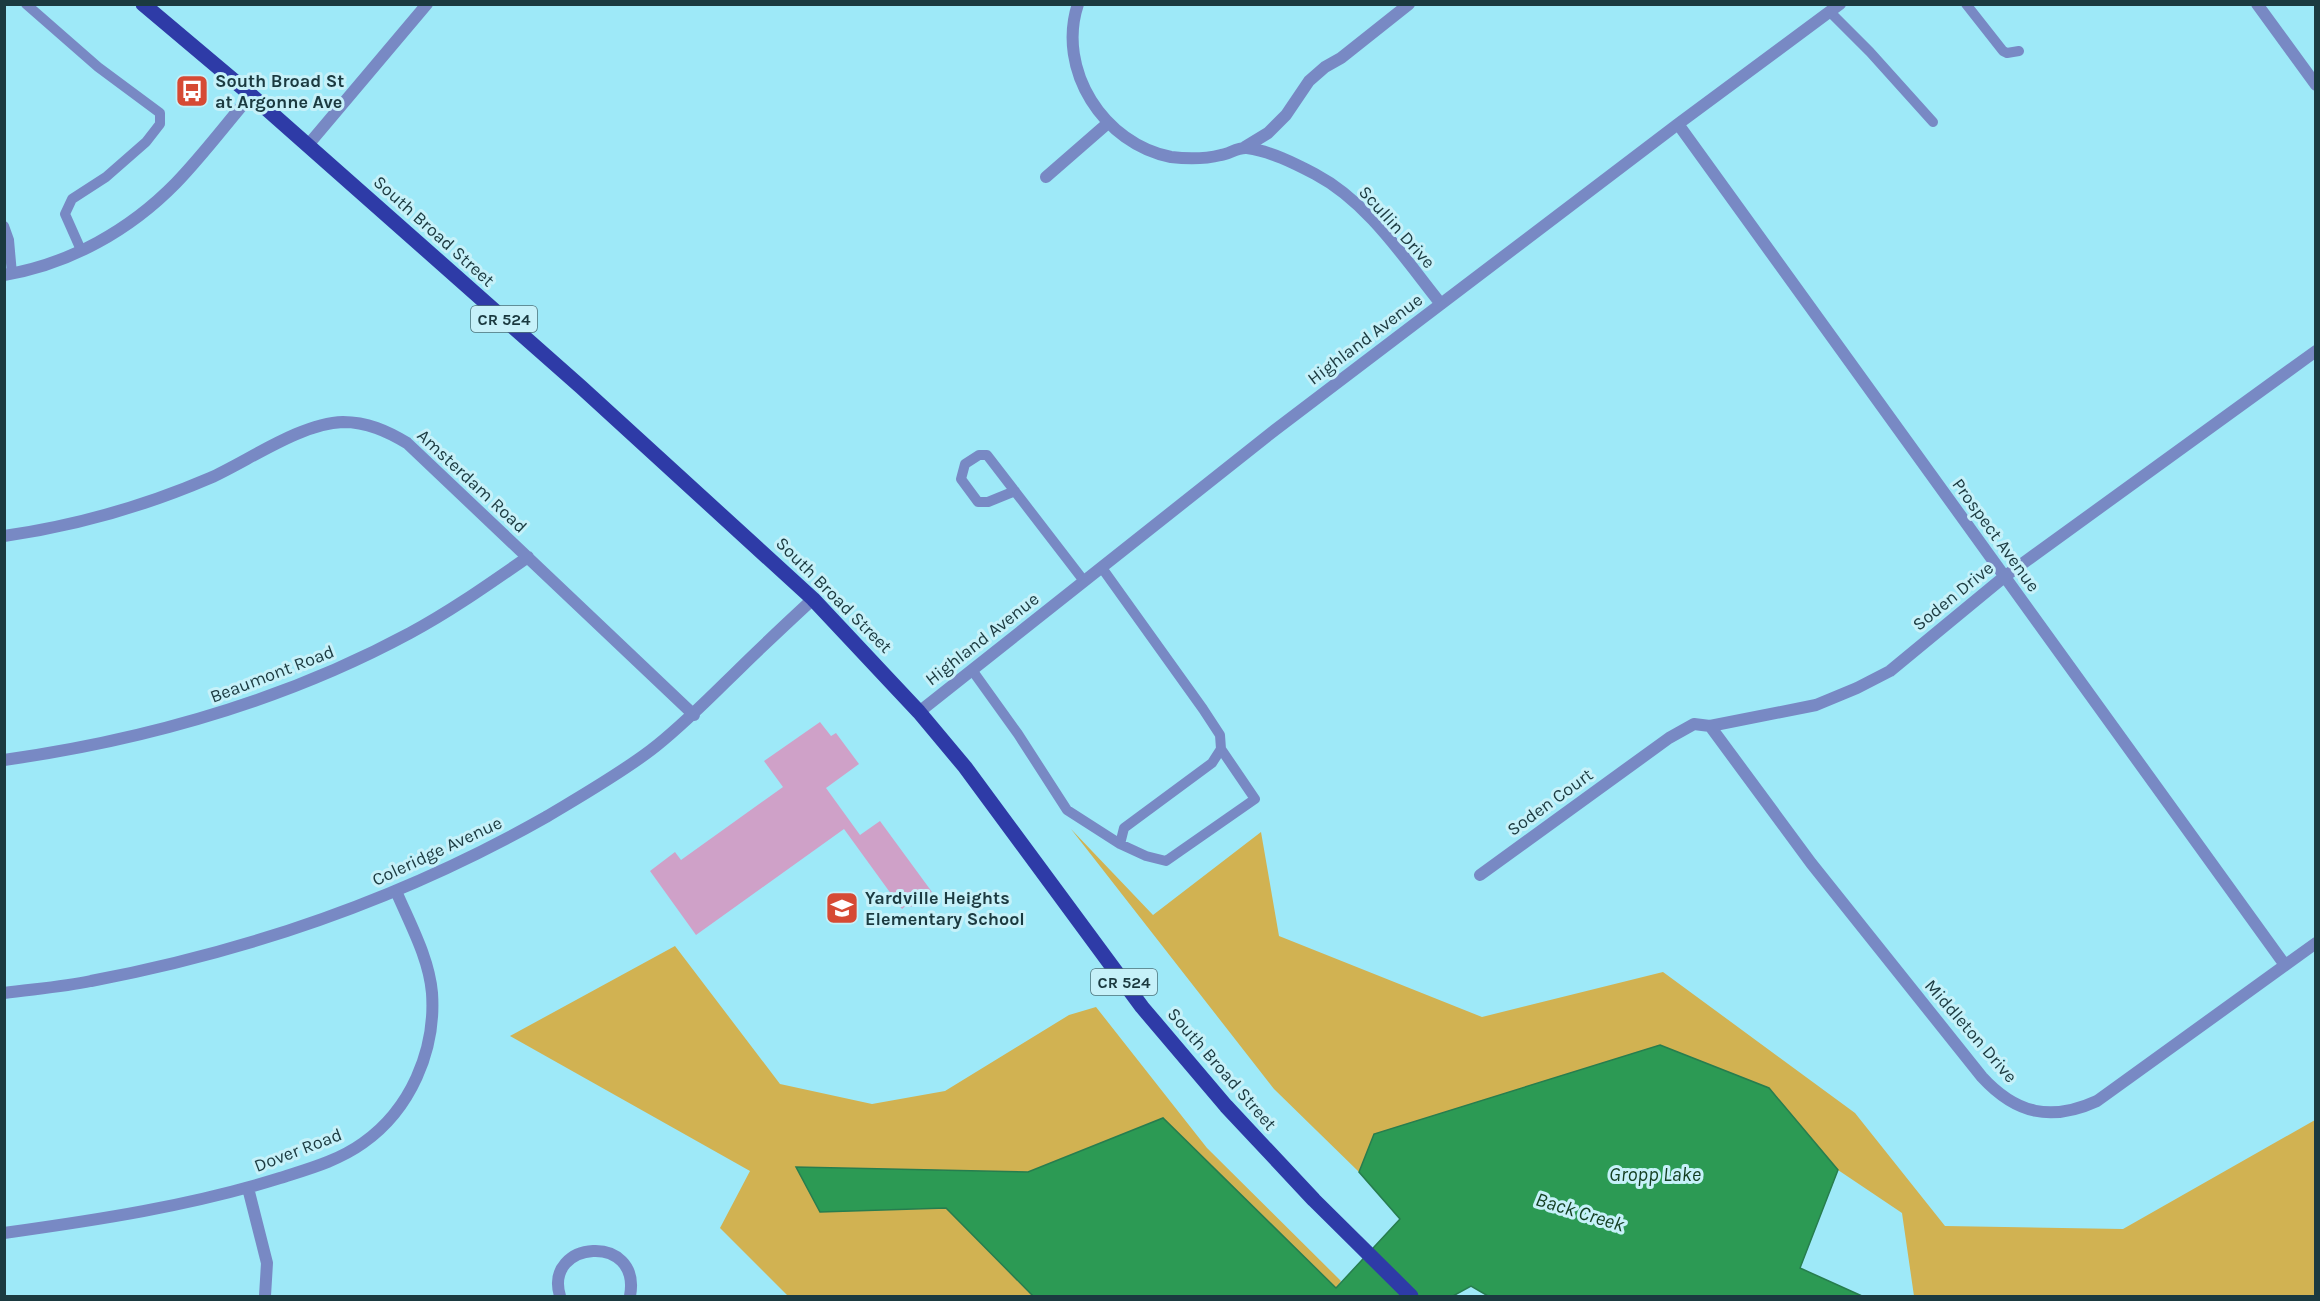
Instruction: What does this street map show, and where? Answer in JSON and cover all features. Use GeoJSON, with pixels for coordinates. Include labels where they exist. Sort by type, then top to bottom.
{"type":"FeatureCollection","features":[{"type":"Feature","properties":{"kind":"main road","name":"South Broad Street"},"geometry":{"type":"LineString","coordinates":[[143,4],[251,95],[581,387],[813,599],[919,712],[1004,818],[1142,1007],[1226,1106],[1349,1235],[1412,1296]]}},
{"type":"Feature","properties":{"kind":"street"},"geometry":{"type":"LineString","coordinates":[[308,145],[427,4]]}},
{"type":"Feature","properties":{"kind":"street"},"geometry":{"type":"LineString","coordinates":[[1078,4],[1073,34],[1075,59],[1082,84],[1094,106],[1108,123],[1136,144],[1170,156],[1196,159],[1212,157],[1245,147],[1268,133],[1286,115],[1309,81],[1409,4]]}},
{"type":"Feature","properties":{"kind":"street"},"geometry":{"type":"LineString","coordinates":[[2258,4],[2316,85]]}},
{"type":"Feature","properties":{"kind":"street","name":"Highland Avenue"},"geometry":{"type":"LineString","coordinates":[[919,712],[1275,430],[1678,124],[1835,8]]}},
{"type":"Feature","properties":{"kind":"street"},"geometry":{"type":"LineString","coordinates":[[8,274],[52,262],[81,250],[122,228],[154,204],[178,181],[251,95]]}},
{"type":"Feature","properties":{"kind":"street"},"geometry":{"type":"LineString","coordinates":[[1046,177],[1108,123]]}},
{"type":"Feature","properties":{"kind":"street","name":"Prospect Avenue"},"geometry":{"type":"LineString","coordinates":[[1678,124],[2285,965]]}},
{"type":"Feature","properties":{"kind":"street","name":"Scullin Drive"},"geometry":{"type":"LineString","coordinates":[[1245,147],[1284,159],[1317,175],[1340,191],[1368,215],[1441,304]]}},
{"type":"Feature","properties":{"kind":"street","name":"Soden Drive"},"geometry":{"type":"LineString","coordinates":[[1642,757],[1694,724],[1710,726],[1816,705],[1890,671],[2004,577],[2316,351]]}},
{"type":"Feature","properties":{"kind":"street","name":"Amsterdam Road"},"geometry":{"type":"LineString","coordinates":[[4,536],[79,522],[152,500],[209,478],[322,425],[343,422],[366,424],[387,431],[407,443],[694,715]]}},
{"type":"Feature","properties":{"kind":"street","name":"Beaumont Road"},"geometry":{"type":"LineString","coordinates":[[4,760],[120,740],[208,717],[284,691],[349,664],[411,633],[471,597],[528,557]]}},
{"type":"Feature","properties":{"kind":"street","name":"Coleridge Avenue"},"geometry":{"type":"LineString","coordinates":[[4,993],[89,982],[153,969],[237,946],[316,921],[396,891],[502,842],[580,797],[651,750],[694,715],[813,599]]}},
{"type":"Feature","properties":{"kind":"street","name":"Middleton Drive"},"geometry":{"type":"LineString","coordinates":[[1710,726],[1811,863],[1975,1068],[1997,1093],[2015,1104],[2039,1112],[2061,1113],[2079,1109],[2097,1101],[2316,944]]}},
{"type":"Feature","properties":{"kind":"street","name":"Soden Court"},"geometry":{"type":"LineString","coordinates":[[1480,876],[1642,757]]}},
{"type":"Feature","properties":{"kind":"street","name":"Dover Road"},"geometry":{"type":"LineString","coordinates":[[4,1233],[87,1222],[187,1203],[248,1188],[333,1160],[363,1143],[383,1126],[402,1104],[417,1078],[427,1051],[430,1031],[432,992],[427,965],[396,891]]}},
{"type":"Feature","properties":{"kind":"street"},"geometry":{"type":"LineString","coordinates":[[248,1188],[267,1263],[265,1296]]}},
{"type":"Feature","properties":{"kind":"street"},"geometry":{"type":"LineString","coordinates":[[560,1296],[558,1279],[562,1268],[580,1252],[591,1250],[604,1251],[615,1256],[624,1264],[630,1275],[632,1287],[630,1296]]}},
{"type":"Feature","properties":{"kind":"lane"},"geometry":{"type":"LineString","coordinates":[[26,4],[98,67],[160,112],[160,124],[146,142],[106,177],[72,199],[65,214],[81,250]]}},
{"type":"Feature","properties":{"kind":"lane"},"geometry":{"type":"LineString","coordinates":[[1966,4],[2004,51],[2012,53],[2019,51]]}},
{"type":"Feature","properties":{"kind":"lane"},"geometry":{"type":"LineString","coordinates":[[1835,8],[1933,122]]}},
{"type":"Feature","properties":{"kind":"lane"},"geometry":{"type":"LineString","coordinates":[[4,226],[9,240],[8,274]]}},
{"type":"Feature","properties":{"kind":"lane"},"geometry":{"type":"LineString","coordinates":[[1015,491],[988,502],[978,502],[962,479],[965,464],[979,455],[987,455],[1015,491],[1084,581]]}},
{"type":"Feature","properties":{"kind":"lane"},"geometry":{"type":"LineString","coordinates":[[972,670],[1018,734],[1066,810],[1120,844],[1146,856],[1166,861],[1256,799],[1221,749],[1220,735],[1203,709],[1102,568]]}},
{"type":"Feature","properties":{"kind":"lane"},"geometry":{"type":"LineString","coordinates":[[1120,844],[1124,828],[1212,763],[1221,749]]}},
{"type":"Feature","properties":{"kind":"shaded area"},"geometry":{"type":"Polygon","coordinates":[[[1071,829],[1153,915],[1261,832],[1279,936],[1482,1017],[1663,972],[1855,1113],[1945,1226],[2123,1229],[2315,1120],[2315,1296],[1914,1296],[1902,1213],[1838,1170],[1769,1088],[1374,1134],[1359,1172],[1274,1089],[1071,829]]]}},
{"type":"Feature","properties":{"kind":"shaded area"},"geometry":{"type":"Polygon","coordinates":[[[675,946],[780,1084],[872,1104],[945,1091],[1069,1015],[1096,1007],[1207,1148],[1341,1281],[1336,1288],[1163,1118],[1028,1172],[797,1167],[820,1212],[946,1208],[1033,1296],[788,1296],[720,1228],[750,1171],[510,1036],[675,946]]]}},
{"type":"Feature","properties":{"kind":"water","name":"Gropp Lake"},"geometry":{"type":"Polygon","coordinates":[[[1660,1045],[1769,1088],[1838,1170],[1800,1268],[1862,1296],[1488,1296],[1471,1286],[1453,1296],[1033,1296],[946,1208],[820,1212],[796,1167],[1028,1172],[1163,1118],[1336,1288],[1400,1219],[1359,1172],[1374,1134],[1660,1045]]]}},
{"type":"Feature","properties":{"kind":"building"},"geometry":{"type":"Polygon","coordinates":[[[820,722],[831,736],[836,733],[859,764],[826,788],[860,835],[880,821],[932,892],[911,907],[908,904],[902,909],[844,829],[696,935],[650,871],[675,852],[681,860],[783,787],[764,761],[820,722]]]}},
{"type":"Feature","properties":{"kind":"place","name":"South Broad St at Argonne Ave"},"geometry":{"type":"Point","coordinates":[192,91]}},
{"type":"Feature","properties":{"kind":"place","name":"Yardville Heights Elementary School"},"geometry":{"type":"Point","coordinates":[842,908]}},
{"type":"Feature","properties":{"kind":"water label","name":"Back Creek"},"geometry":{"type":"Point","coordinates":[1580,1212]}}]}
